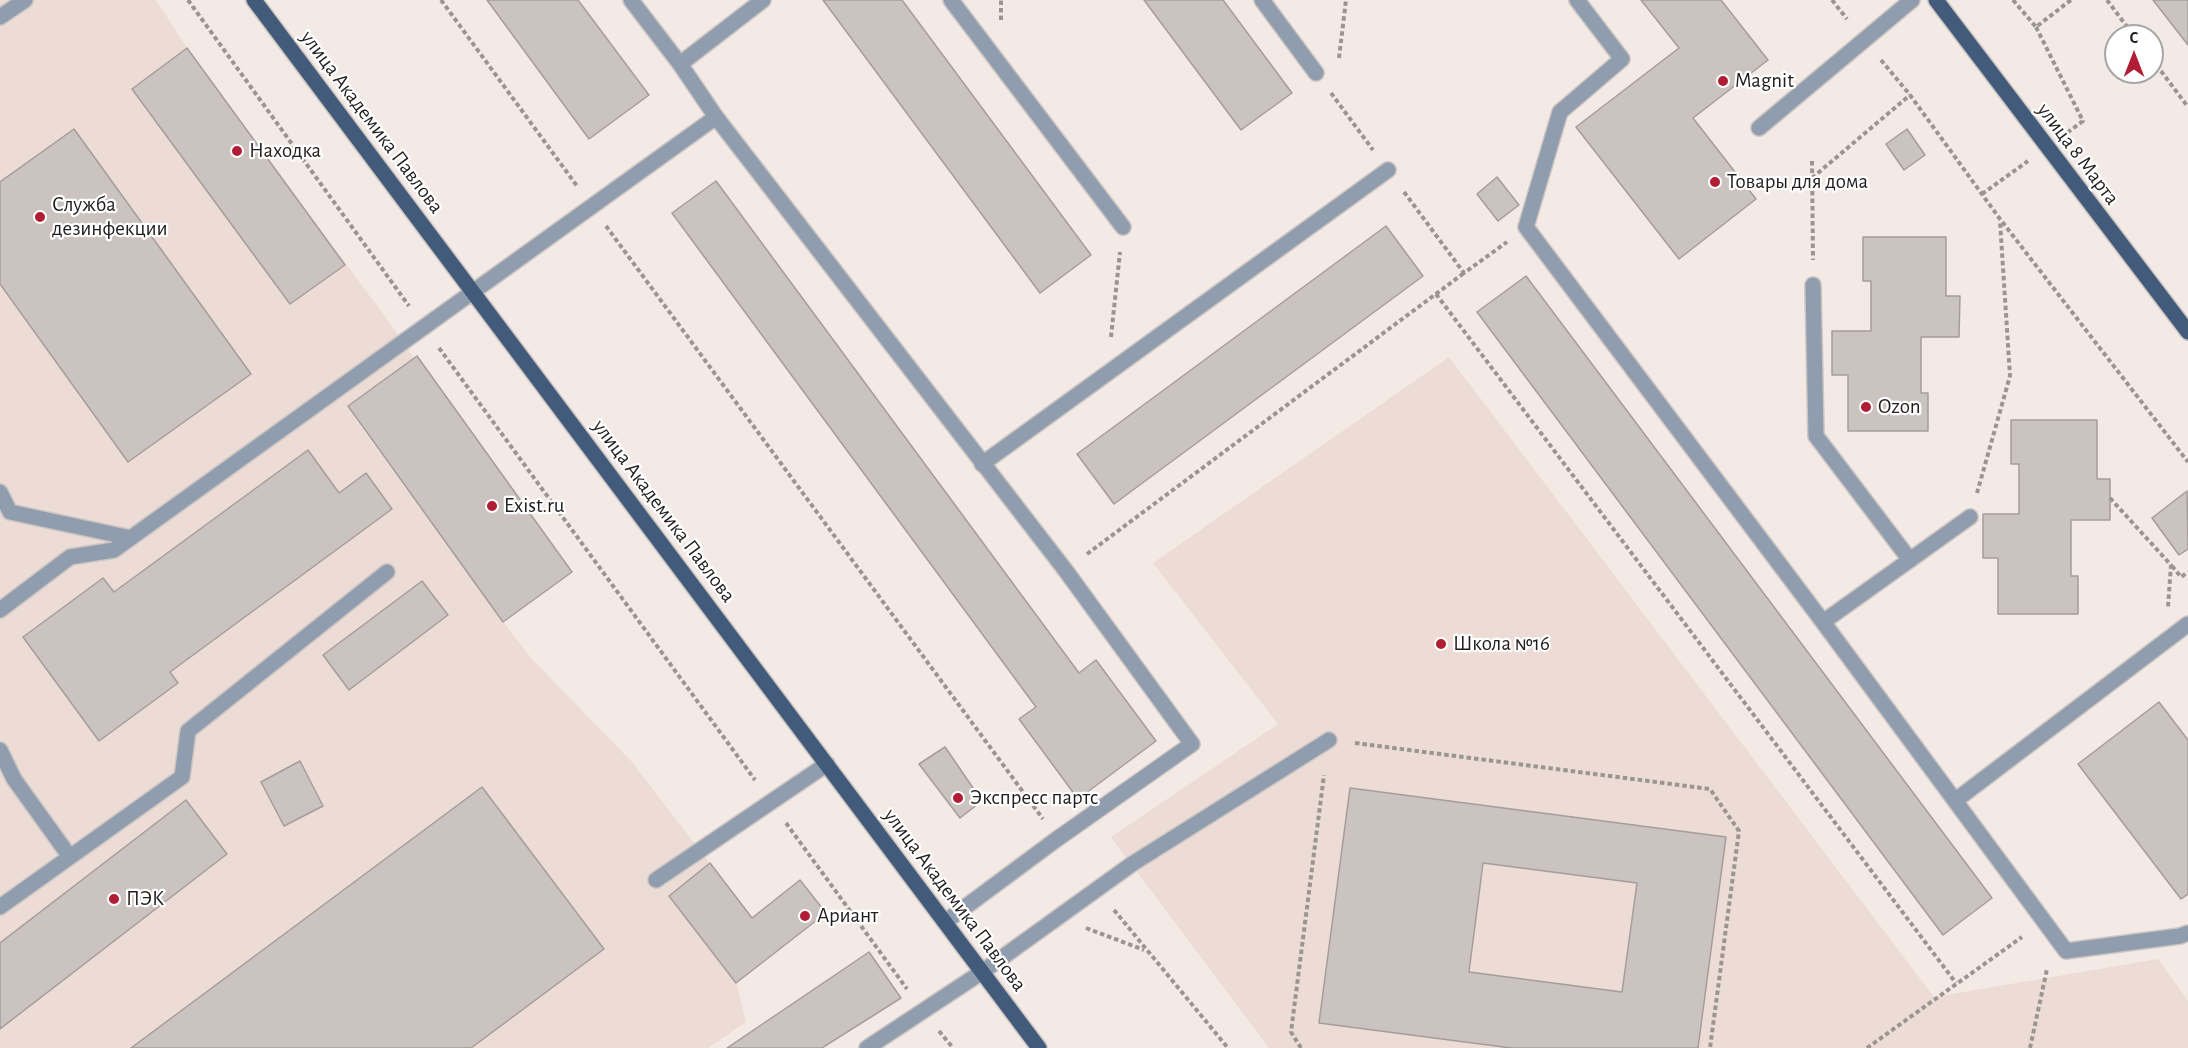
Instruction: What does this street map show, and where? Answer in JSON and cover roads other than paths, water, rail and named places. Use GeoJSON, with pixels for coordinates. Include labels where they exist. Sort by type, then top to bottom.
{"type":"FeatureCollection","features":[{"type":"Feature","properties":{"kind":"main road","name":"улица Академика Павлова"},"geometry":{"type":"LineString","coordinates":[[254,0],[1039,1048]]}},
{"type":"Feature","properties":{"kind":"main road","name":"улица 8 Марта"},"geometry":{"type":"LineString","coordinates":[[1936,0],[2188,332]]}},
{"type":"Feature","properties":{"kind":"lane"},"geometry":{"type":"LineString","coordinates":[[0,17],[25,0]]}},
{"type":"Feature","properties":{"kind":"lane"},"geometry":{"type":"LineString","coordinates":[[631,0],[680,64],[716,117],[1066,570],[1192,744],[1057,838],[945,922]]}},
{"type":"Feature","properties":{"kind":"lane"},"geometry":{"type":"LineString","coordinates":[[680,64],[763,0]]}},
{"type":"Feature","properties":{"kind":"lane"},"geometry":{"type":"LineString","coordinates":[[951,0],[1123,227]]}},
{"type":"Feature","properties":{"kind":"lane"},"geometry":{"type":"LineString","coordinates":[[1262,0],[1316,73]]}},
{"type":"Feature","properties":{"kind":"lane"},"geometry":{"type":"LineString","coordinates":[[1577,0],[1622,59],[1560,112],[1526,227],[1956,800],[2066,951],[2180,936],[2188,933]]}},
{"type":"Feature","properties":{"kind":"lane"},"geometry":{"type":"LineString","coordinates":[[1759,128],[1912,0]]}},
{"type":"Feature","properties":{"kind":"lane"},"geometry":{"type":"LineString","coordinates":[[0,610],[70,556],[114,550],[472,290],[716,117]]}},
{"type":"Feature","properties":{"kind":"lane"},"geometry":{"type":"LineString","coordinates":[[982,464],[1388,170]]}},
{"type":"Feature","properties":{"kind":"lane"},"geometry":{"type":"LineString","coordinates":[[1813,285],[1816,436],[1910,560]]}},
{"type":"Feature","properties":{"kind":"lane"},"geometry":{"type":"LineString","coordinates":[[0,492],[10,512],[131,538]]}},
{"type":"Feature","properties":{"kind":"lane"},"geometry":{"type":"LineString","coordinates":[[1823,622],[1970,517]]}},
{"type":"Feature","properties":{"kind":"lane"},"geometry":{"type":"LineString","coordinates":[[0,907],[182,777],[188,731],[387,572]]}},
{"type":"Feature","properties":{"kind":"lane"},"geometry":{"type":"LineString","coordinates":[[1956,800],[2188,624]]}},
{"type":"Feature","properties":{"kind":"lane"},"geometry":{"type":"LineString","coordinates":[[867,1048],[982,972],[1142,858],[1329,740]]}},
{"type":"Feature","properties":{"kind":"lane"},"geometry":{"type":"LineString","coordinates":[[0,750],[14,779],[70,857]]}},
{"type":"Feature","properties":{"kind":"lane"},"geometry":{"type":"LineString","coordinates":[[656,880],[827,764]]}},
{"type":"Feature","properties":{"kind":"place","name":"Magnit"},"geometry":{"type":"Point","coordinates":[1723,81]}},
{"type":"Feature","properties":{"kind":"place","name":"Находка"},"geometry":{"type":"Point","coordinates":[237,151]}},
{"type":"Feature","properties":{"kind":"place","name":"Товары для дома"},"geometry":{"type":"Point","coordinates":[1715,182]}},
{"type":"Feature","properties":{"kind":"place","name":"Служба дезинфекции"},"geometry":{"type":"Point","coordinates":[40,217]}},
{"type":"Feature","properties":{"kind":"place","name":"Ozon"},"geometry":{"type":"Point","coordinates":[1866,407]}},
{"type":"Feature","properties":{"kind":"place","name":"Exist.ru"},"geometry":{"type":"Point","coordinates":[492,506]}},
{"type":"Feature","properties":{"kind":"place","name":"Школа №16"},"geometry":{"type":"Point","coordinates":[1441,644]}},
{"type":"Feature","properties":{"kind":"place","name":"Экспресс партс"},"geometry":{"type":"Point","coordinates":[958,798]}},
{"type":"Feature","properties":{"kind":"place","name":"ПЭК"},"geometry":{"type":"Point","coordinates":[114,899]}},
{"type":"Feature","properties":{"kind":"place","name":"Ариант"},"geometry":{"type":"Point","coordinates":[805,916]}}]}
